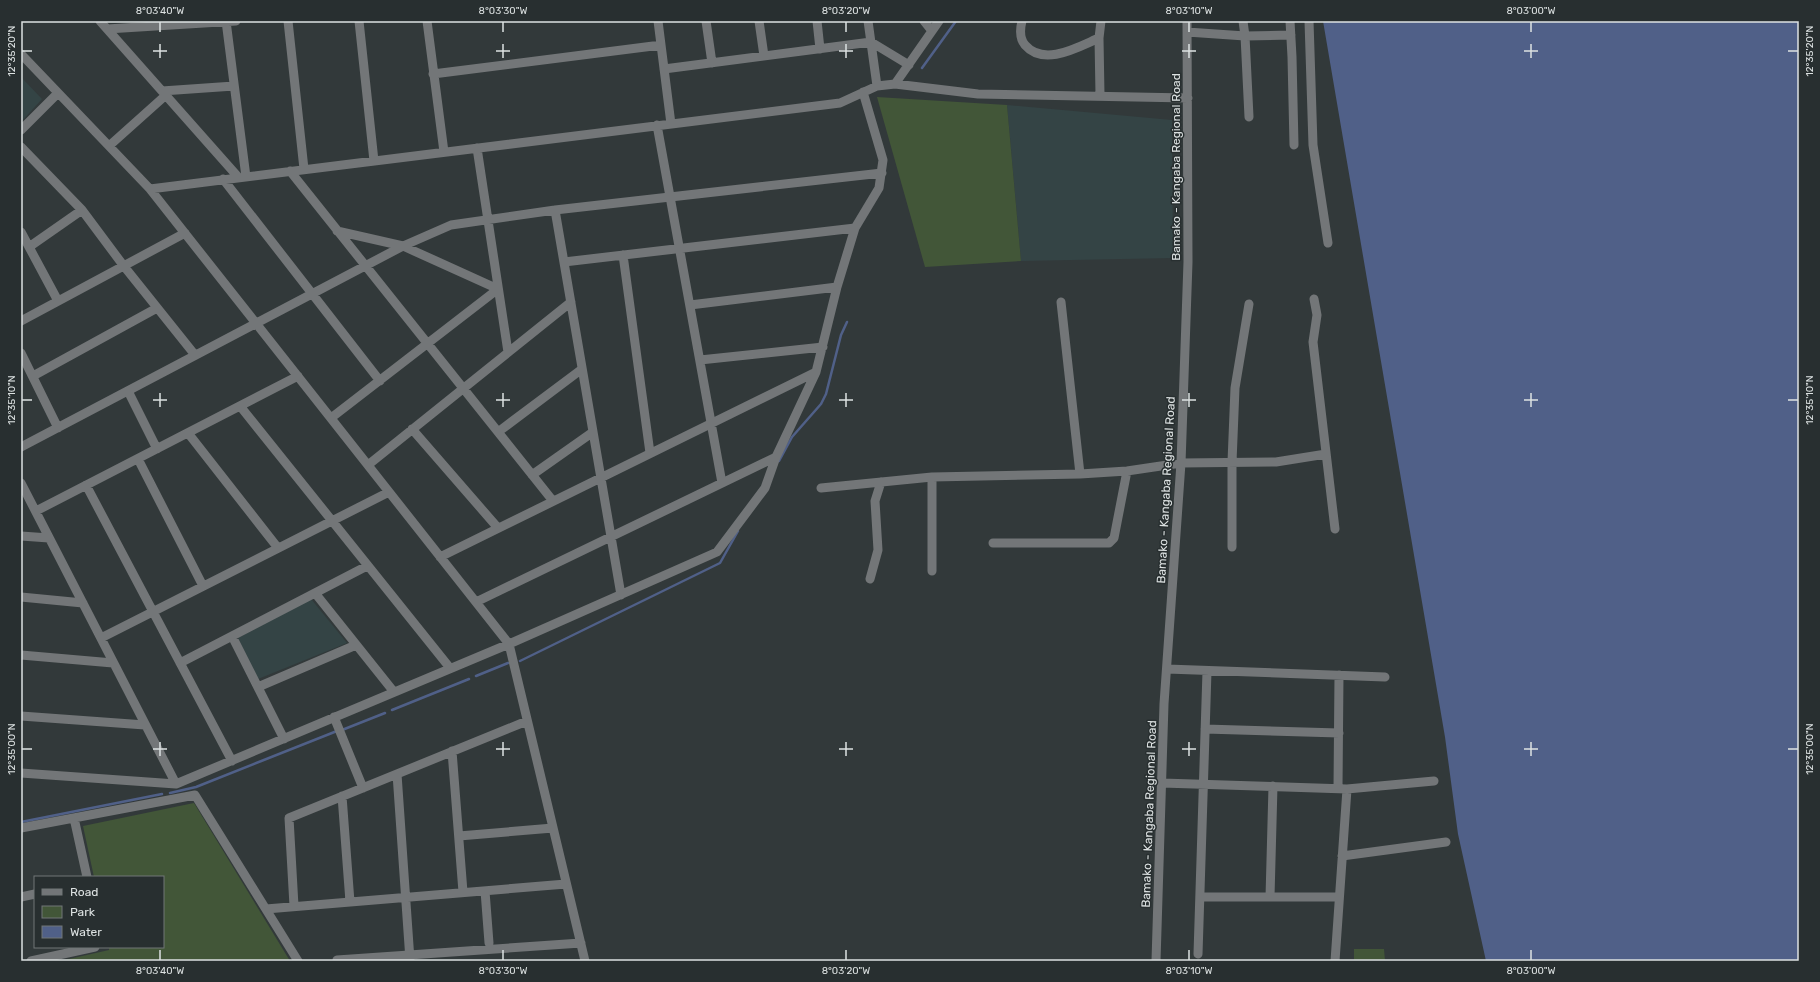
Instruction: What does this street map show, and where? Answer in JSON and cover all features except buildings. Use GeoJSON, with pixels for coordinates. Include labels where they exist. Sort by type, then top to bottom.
{"type":"FeatureCollection","features":[{"type":"Feature","properties":{"kind":"street"},"geometry":{"type":"LineString","coordinates":[[100,21],[242,177]]}},
{"type":"Feature","properties":{"kind":"street"},"geometry":{"type":"LineString","coordinates":[[107,29],[229,21],[242,177]]}},
{"type":"Feature","properties":{"kind":"street"},"geometry":{"type":"LineString","coordinates":[[288,21],[304,169]]}},
{"type":"Feature","properties":{"kind":"street"},"geometry":{"type":"LineString","coordinates":[[359,21],[374,161]]}},
{"type":"Feature","properties":{"kind":"street"},"geometry":{"type":"LineString","coordinates":[[427,21],[444,152]]}},
{"type":"Feature","properties":{"kind":"street"},"geometry":{"type":"LineString","coordinates":[[658,21],[671,124]]}},
{"type":"Feature","properties":{"kind":"street"},"geometry":{"type":"LineString","coordinates":[[706,21],[712,63]]}},
{"type":"Feature","properties":{"kind":"street"},"geometry":{"type":"LineString","coordinates":[[759,21],[764,56]]}},
{"type":"Feature","properties":{"kind":"street"},"geometry":{"type":"LineString","coordinates":[[816,21],[820,49]]}},
{"type":"Feature","properties":{"kind":"street"},"geometry":{"type":"LineString","coordinates":[[868,21],[877,86]]}},
{"type":"Feature","properties":{"kind":"street"},"geometry":{"type":"LineString","coordinates":[[924,21],[932,31]]}},
{"type":"Feature","properties":{"kind":"street"},"geometry":{"type":"LineString","coordinates":[[895,84],[939,21]]}},
{"type":"Feature","properties":{"kind":"street"},"geometry":{"type":"LineString","coordinates":[[1022,21],[1020,31],[1024,44],[1030,50],[1039,53],[1059,54],[1069,52],[1098,38]]}},
{"type":"Feature","properties":{"kind":"street"},"geometry":{"type":"LineString","coordinates":[[1100,95],[1098,38],[1101,21]]}},
{"type":"Feature","properties":{"kind":"street","name":"Bamako - Kangaba Regional Road"},"geometry":{"type":"LineString","coordinates":[[1156,961],[1166,669],[1181,463],[1188,262],[1187,21]]}},
{"type":"Feature","properties":{"kind":"street"},"geometry":{"type":"LineString","coordinates":[[1243,21],[1249,117]]}},
{"type":"Feature","properties":{"kind":"street"},"geometry":{"type":"LineString","coordinates":[[1290,21],[1294,145]]}},
{"type":"Feature","properties":{"kind":"street"},"geometry":{"type":"LineString","coordinates":[[1309,21],[1313,145],[1328,243]]}},
{"type":"Feature","properties":{"kind":"street"},"geometry":{"type":"LineString","coordinates":[[1187,32],[1245,36],[1291,35]]}},
{"type":"Feature","properties":{"kind":"street"},"geometry":{"type":"LineString","coordinates":[[664,69],[871,42],[909,65]]}},
{"type":"Feature","properties":{"kind":"street"},"geometry":{"type":"LineString","coordinates":[[433,74],[661,45]]}},
{"type":"Feature","properties":{"kind":"street"},"geometry":{"type":"LineString","coordinates":[[21,54],[150,189],[509,644],[585,961]]}},
{"type":"Feature","properties":{"kind":"street"},"geometry":{"type":"LineString","coordinates":[[150,189],[840,102],[877,86],[895,84],[978,94],[1100,95],[1188,98]]}},
{"type":"Feature","properties":{"kind":"street"},"geometry":{"type":"LineString","coordinates":[[109,146],[164,93],[234,86]]}},
{"type":"Feature","properties":{"kind":"street"},"geometry":{"type":"LineString","coordinates":[[21,773],[176,784],[509,644],[717,552],[765,488],[776,457],[816,372],[837,287],[855,228],[879,188],[883,160],[864,92]]}},
{"type":"Feature","properties":{"kind":"street"},"geometry":{"type":"LineString","coordinates":[[21,130],[58,93]]}},
{"type":"Feature","properties":{"kind":"street"},"geometry":{"type":"LineString","coordinates":[[657,125],[722,483]]}},
{"type":"Feature","properties":{"kind":"street"},"geometry":{"type":"LineString","coordinates":[[21,148],[82,210],[123,265],[195,355]]}},
{"type":"Feature","properties":{"kind":"street"},"geometry":{"type":"LineString","coordinates":[[477,148],[508,352]]}},
{"type":"Feature","properties":{"kind":"street"},"geometry":{"type":"LineString","coordinates":[[290,171],[553,501]]}},
{"type":"Feature","properties":{"kind":"street"},"geometry":{"type":"LineString","coordinates":[[21,447],[366,265],[403,246],[451,225],[487,219],[670,196],[882,173]]}},
{"type":"Feature","properties":{"kind":"street"},"geometry":{"type":"LineString","coordinates":[[223,179],[380,381]]}},
{"type":"Feature","properties":{"kind":"street"},"geometry":{"type":"LineString","coordinates":[[29,247],[82,210]]}},
{"type":"Feature","properties":{"kind":"street"},"geometry":{"type":"LineString","coordinates":[[555,210],[621,594]]}},
{"type":"Feature","properties":{"kind":"street"},"geometry":{"type":"LineString","coordinates":[[564,262],[855,228]]}},
{"type":"Feature","properties":{"kind":"street"},"geometry":{"type":"LineString","coordinates":[[337,231],[403,246],[498,289]]}},
{"type":"Feature","properties":{"kind":"street"},"geometry":{"type":"LineString","coordinates":[[21,232],[58,301]]}},
{"type":"Feature","properties":{"kind":"street"},"geometry":{"type":"LineString","coordinates":[[21,321],[185,233]]}},
{"type":"Feature","properties":{"kind":"street"},"geometry":{"type":"LineString","coordinates":[[623,255],[650,453]]}},
{"type":"Feature","properties":{"kind":"street"},"geometry":{"type":"LineString","coordinates":[[690,305],[837,287]]}},
{"type":"Feature","properties":{"kind":"street"},"geometry":{"type":"LineString","coordinates":[[331,418],[498,289]]}},
{"type":"Feature","properties":{"kind":"street"},"geometry":{"type":"LineString","coordinates":[[1314,299],[1318,315],[1313,342],[1335,529]]}},
{"type":"Feature","properties":{"kind":"street"},"geometry":{"type":"LineString","coordinates":[[368,465],[571,302]]}},
{"type":"Feature","properties":{"kind":"street"},"geometry":{"type":"LineString","coordinates":[[1061,302],[1080,474]]}},
{"type":"Feature","properties":{"kind":"street"},"geometry":{"type":"LineString","coordinates":[[1232,547],[1232,462],[1235,388],[1249,304]]}},
{"type":"Feature","properties":{"kind":"street"},"geometry":{"type":"LineString","coordinates":[[33,376],[157,308]]}},
{"type":"Feature","properties":{"kind":"street"},"geometry":{"type":"LineString","coordinates":[[700,360],[823,347]]}},
{"type":"Feature","properties":{"kind":"street"},"geometry":{"type":"LineString","coordinates":[[21,353],[58,428]]}},
{"type":"Feature","properties":{"kind":"street"},"geometry":{"type":"LineString","coordinates":[[498,432],[582,369]]}},
{"type":"Feature","properties":{"kind":"street"},"geometry":{"type":"LineString","coordinates":[[440,557],[816,372]]}},
{"type":"Feature","properties":{"kind":"street"},"geometry":{"type":"LineString","coordinates":[[36,511],[298,376]]}},
{"type":"Feature","properties":{"kind":"street"},"geometry":{"type":"LineString","coordinates":[[128,391],[157,449]]}},
{"type":"Feature","properties":{"kind":"street"},"geometry":{"type":"LineString","coordinates":[[240,406],[450,668]]}},
{"type":"Feature","properties":{"kind":"street"},"geometry":{"type":"LineString","coordinates":[[412,429],[498,528]]}},
{"type":"Feature","properties":{"kind":"street"},"geometry":{"type":"LineString","coordinates":[[532,475],[593,432]]}},
{"type":"Feature","properties":{"kind":"street"},"geometry":{"type":"LineString","coordinates":[[188,433],[278,548]]}},
{"type":"Feature","properties":{"kind":"street"},"geometry":{"type":"LineString","coordinates":[[820,488],[932,477],[1080,474],[1127,471],[1181,463],[1276,462],[1326,454]]}},
{"type":"Feature","properties":{"kind":"street"},"geometry":{"type":"LineString","coordinates":[[476,602],[776,457]]}},
{"type":"Feature","properties":{"kind":"street"},"geometry":{"type":"LineString","coordinates":[[138,459],[203,586]]}},
{"type":"Feature","properties":{"kind":"street"},"geometry":{"type":"LineString","coordinates":[[993,543],[1109,542],[1114,538],[1127,471]]}},
{"type":"Feature","properties":{"kind":"street"},"geometry":{"type":"LineString","coordinates":[[932,477],[932,571]]}},
{"type":"Feature","properties":{"kind":"street"},"geometry":{"type":"LineString","coordinates":[[870,579],[878,550],[875,501],[881,482]]}},
{"type":"Feature","properties":{"kind":"street"},"geometry":{"type":"LineString","coordinates":[[21,483],[176,784]]}},
{"type":"Feature","properties":{"kind":"street"},"geometry":{"type":"LineString","coordinates":[[86,486],[232,760]]}},
{"type":"Feature","properties":{"kind":"street"},"geometry":{"type":"LineString","coordinates":[[101,638],[389,492]]}},
{"type":"Feature","properties":{"kind":"street"},"geometry":{"type":"LineString","coordinates":[[21,536],[49,538]]}},
{"type":"Feature","properties":{"kind":"street"},"geometry":{"type":"LineString","coordinates":[[180,663],[368,566]]}},
{"type":"Feature","properties":{"kind":"street"},"geometry":{"type":"LineString","coordinates":[[315,593],[394,692]]}},
{"type":"Feature","properties":{"kind":"street"},"geometry":{"type":"LineString","coordinates":[[21,598],[83,603]]}},
{"type":"Feature","properties":{"kind":"street"},"geometry":{"type":"LineString","coordinates":[[232,636],[284,739]]}},
{"type":"Feature","properties":{"kind":"street"},"geometry":{"type":"LineString","coordinates":[[258,687],[356,645]]}},
{"type":"Feature","properties":{"kind":"street"},"geometry":{"type":"LineString","coordinates":[[21,655],[113,663]]}},
{"type":"Feature","properties":{"kind":"street"},"geometry":{"type":"LineString","coordinates":[[1166,669],[1385,677]]}},
{"type":"Feature","properties":{"kind":"street"},"geometry":{"type":"LineString","coordinates":[[1198,954],[1207,671]]}},
{"type":"Feature","properties":{"kind":"street"},"geometry":{"type":"LineString","coordinates":[[1335,961],[1342,856],[1339,675]]}},
{"type":"Feature","properties":{"kind":"street"},"geometry":{"type":"LineString","coordinates":[[21,716],[145,725]]}},
{"type":"Feature","properties":{"kind":"street"},"geometry":{"type":"LineString","coordinates":[[334,717],[363,788]]}},
{"type":"Feature","properties":{"kind":"street"},"geometry":{"type":"LineString","coordinates":[[294,906],[289,818],[527,721]]}},
{"type":"Feature","properties":{"kind":"street"},"geometry":{"type":"LineString","coordinates":[[1205,729],[1339,733]]}},
{"type":"Feature","properties":{"kind":"street"},"geometry":{"type":"LineString","coordinates":[[452,751],[463,892]]}},
{"type":"Feature","properties":{"kind":"street"},"geometry":{"type":"LineString","coordinates":[[397,774],[410,958]]}},
{"type":"Feature","properties":{"kind":"street"},"geometry":{"type":"LineString","coordinates":[[1162,783],[1342,788],[1434,781]]}},
{"type":"Feature","properties":{"kind":"street"},"geometry":{"type":"LineString","coordinates":[[163,784],[167,800]]}},
{"type":"Feature","properties":{"kind":"street"},"geometry":{"type":"LineString","coordinates":[[1270,897],[1273,786]]}},
{"type":"Feature","properties":{"kind":"street"},"geometry":{"type":"LineString","coordinates":[[21,828],[195,795],[298,961]]}},
{"type":"Feature","properties":{"kind":"street"},"geometry":{"type":"LineString","coordinates":[[342,796],[350,902]]}},
{"type":"Feature","properties":{"kind":"street"},"geometry":{"type":"LineString","coordinates":[[74,818],[87,876]]}},
{"type":"Feature","properties":{"kind":"street"},"geometry":{"type":"LineString","coordinates":[[459,836],[553,828]]}},
{"type":"Feature","properties":{"kind":"street"},"geometry":{"type":"LineString","coordinates":[[1342,856],[1446,842]]}},
{"type":"Feature","properties":{"kind":"street"},"geometry":{"type":"LineString","coordinates":[[266,908],[566,884]]}},
{"type":"Feature","properties":{"kind":"street"},"geometry":{"type":"LineString","coordinates":[[486,890],[489,943]]}},
{"type":"Feature","properties":{"kind":"street"},"geometry":{"type":"LineString","coordinates":[[21,897],[34,894]]}},
{"type":"Feature","properties":{"kind":"street"},"geometry":{"type":"LineString","coordinates":[[1200,897],[1339,897]]}},
{"type":"Feature","properties":{"kind":"street"},"geometry":{"type":"LineString","coordinates":[[337,960],[410,958],[581,943]]}},
{"type":"Feature","properties":{"kind":"street"},"geometry":{"type":"LineString","coordinates":[[31,961],[90,948]]}},
{"type":"Feature","properties":{"kind":"shaded area"},"geometry":{"type":"Polygon","coordinates":[[[21,77],[42,99],[21,122],[21,77]]]}},
{"type":"Feature","properties":{"kind":"shaded area"},"geometry":{"type":"Polygon","coordinates":[[[1007,105],[1172,120],[1173,258],[1021,261],[1007,105]]]}},
{"type":"Feature","properties":{"kind":"shaded area"},"geometry":{"type":"Polygon","coordinates":[[[311,599],[347,643],[258,679],[238,638],[311,599]]]}},
{"type":"Feature","properties":{"kind":"green space"},"geometry":{"type":"Polygon","coordinates":[[[877,97],[1007,105],[1021,261],[925,267],[877,97]]]}},
{"type":"Feature","properties":{"kind":"green space"},"geometry":{"type":"Polygon","coordinates":[[[194,803],[290,961],[60,961],[109,950],[109,948],[164,948],[164,876],[94,876],[83,826],[194,803]]]}},
{"type":"Feature","properties":{"kind":"green space"},"geometry":{"type":"Polygon","coordinates":[[[1354,949],[1384,949],[1385,961],[1354,961],[1354,949]]]}},
{"type":"Feature","properties":{"kind":"water"},"geometry":{"type":"Polygon","coordinates":[[[1323,21],[1799,21],[1799,961],[1486,961],[1458,834],[1445,737],[1323,21]]]}},
{"type":"Feature","properties":{"kind":"waterway"},"geometry":{"type":"LineString","coordinates":[[922,68],[956,21]]}},
{"type":"Feature","properties":{"kind":"waterway"},"geometry":{"type":"LineString","coordinates":[[779,461],[792,437],[821,404],[826,394],[841,335],[847,322]]}},
{"type":"Feature","properties":{"kind":"waterway"},"geometry":{"type":"LineString","coordinates":[[520,661],[720,563],[738,531]]}},
{"type":"Feature","properties":{"kind":"waterway"},"geometry":{"type":"LineString","coordinates":[[476,676],[508,663]]}},
{"type":"Feature","properties":{"kind":"waterway"},"geometry":{"type":"LineString","coordinates":[[392,710],[469,679]]}},
{"type":"Feature","properties":{"kind":"waterway"},"geometry":{"type":"LineString","coordinates":[[342,730],[385,713]]}},
{"type":"Feature","properties":{"kind":"waterway"},"geometry":{"type":"LineString","coordinates":[[170,793],[196,787],[337,731]]}},
{"type":"Feature","properties":{"kind":"waterway"},"geometry":{"type":"LineString","coordinates":[[21,822],[162,794]]}}]}
